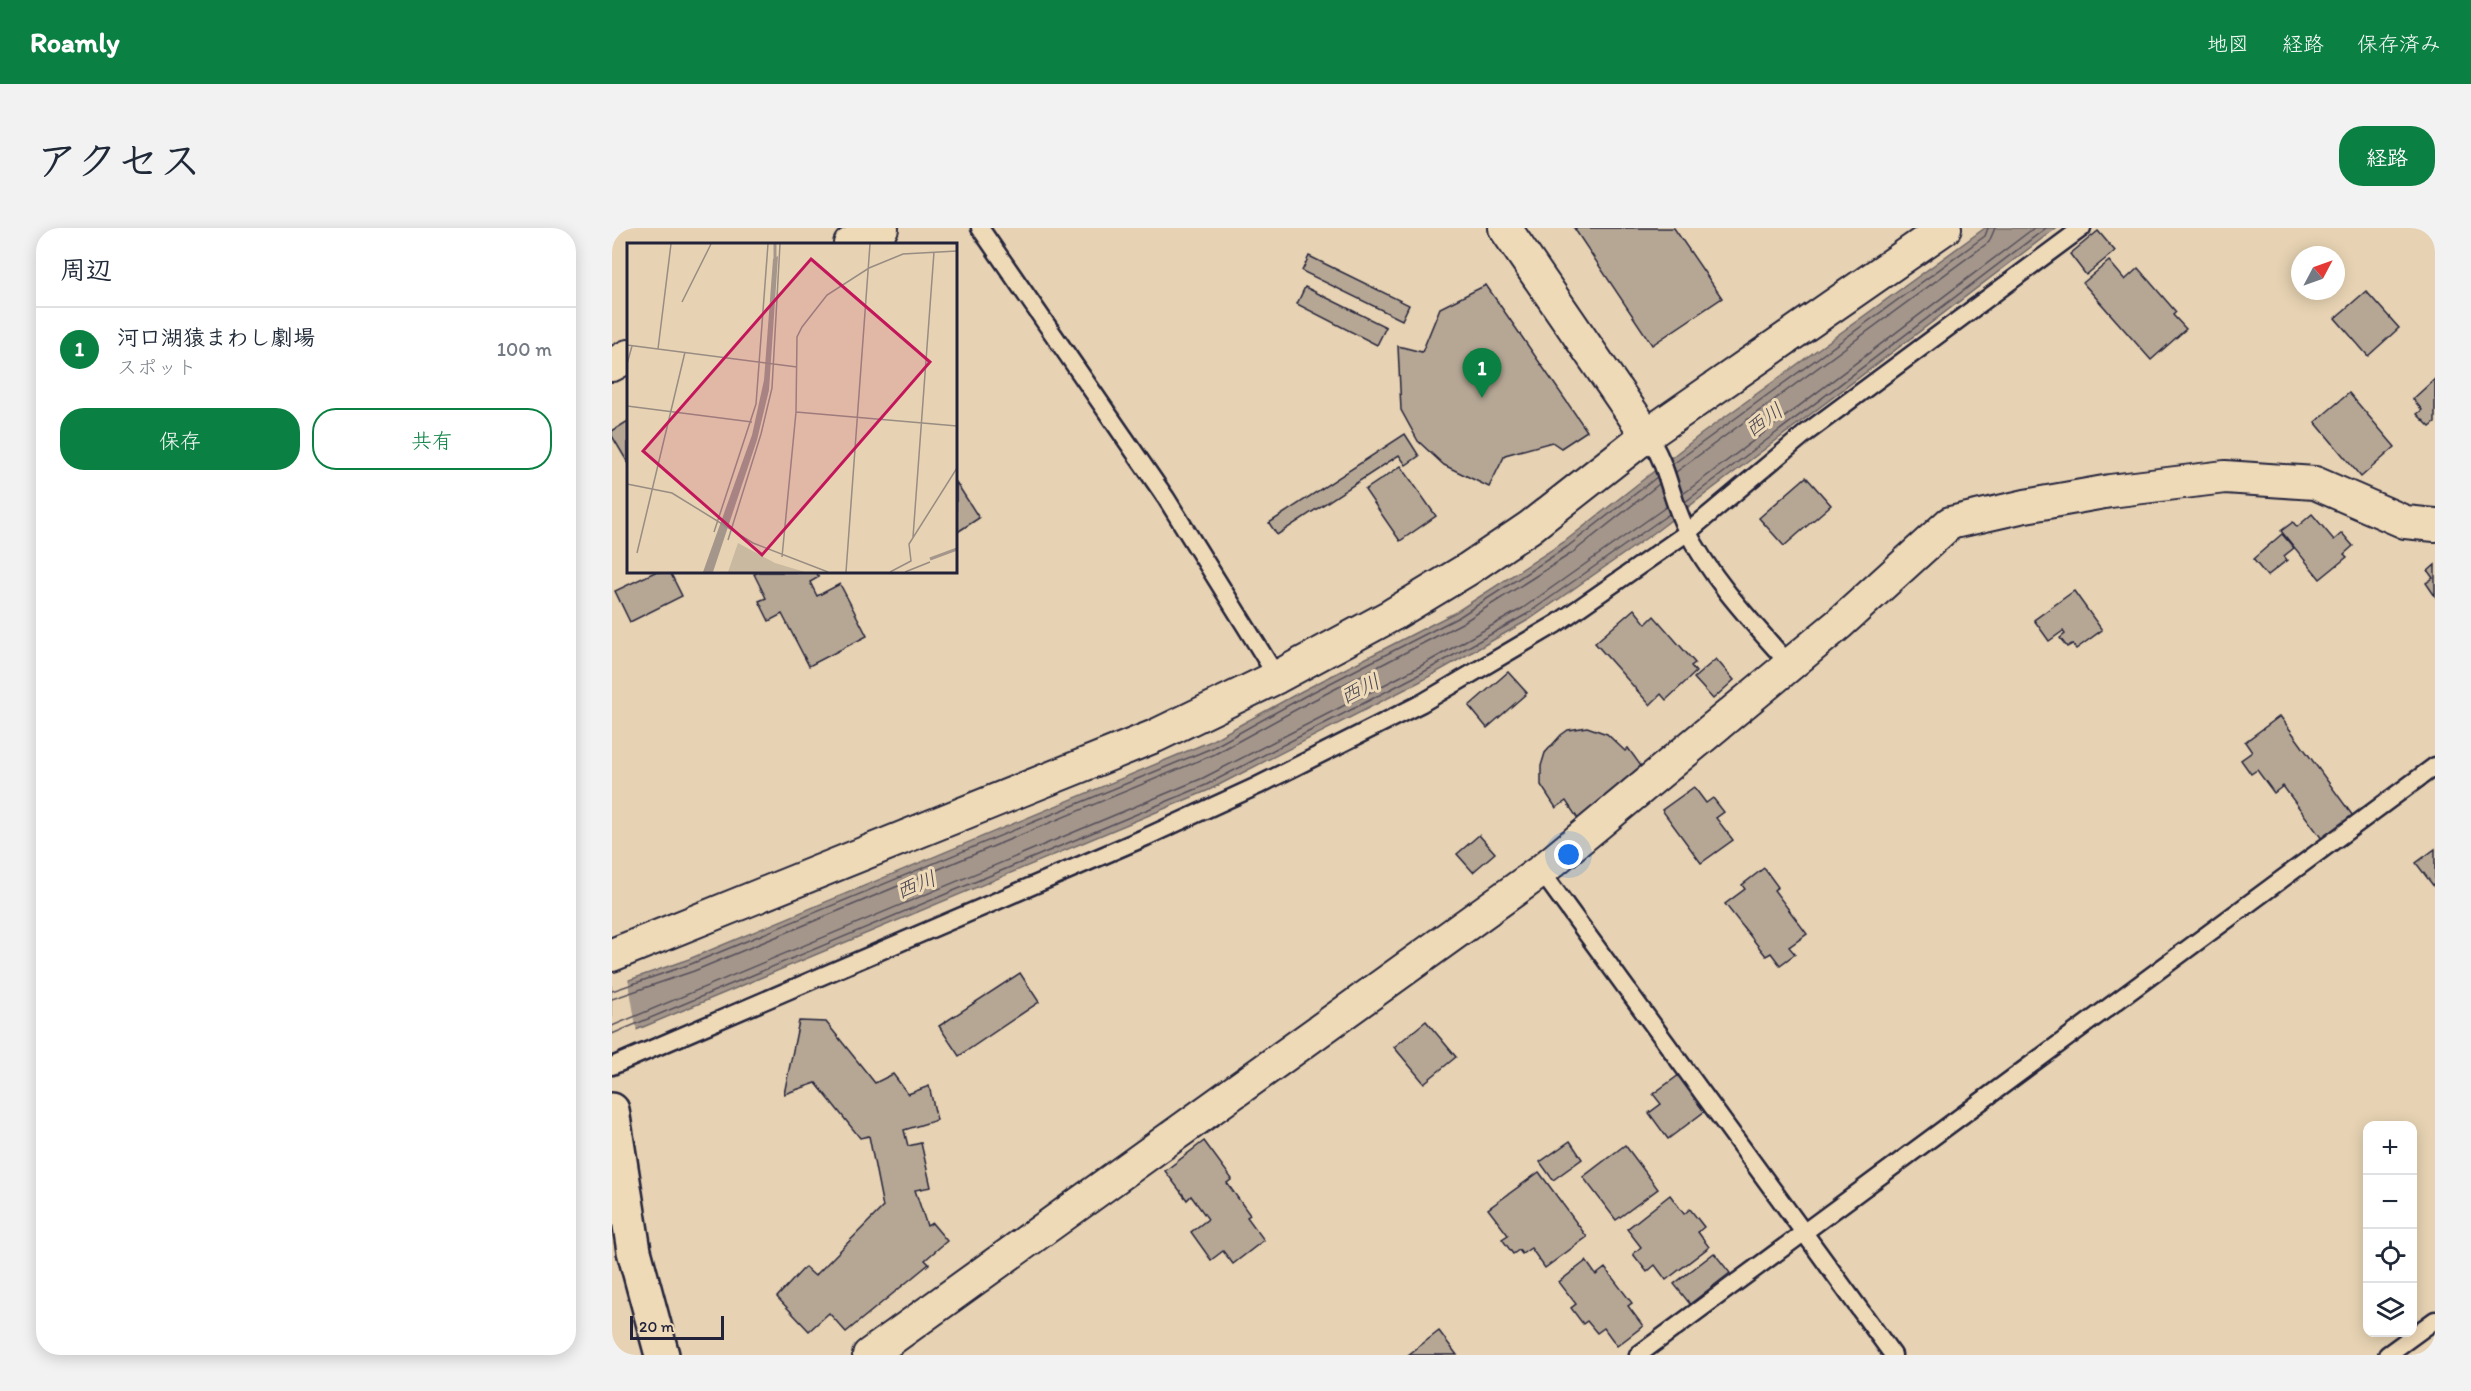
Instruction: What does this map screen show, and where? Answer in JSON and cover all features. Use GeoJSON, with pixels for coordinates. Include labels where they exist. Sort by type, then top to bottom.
{"type":"FeatureCollection","features":[{"type":"Feature","properties":{"kind":"main road"},"geometry":{"type":"LineString","coordinates":[[612,1110],[634,1251],[662,1355]]}},
{"type":"Feature","properties":{"kind":"street"},"geometry":{"type":"LineString","coordinates":[[852,243],[882,228]]}},
{"type":"Feature","properties":{"kind":"street"},"geometry":{"type":"LineString","coordinates":[[1505,228],[1653,443]]}},
{"type":"Feature","properties":{"kind":"street"},"geometry":{"type":"LineString","coordinates":[[612,955],[1155,736],[1277,677],[1392,615],[1468,569],[1653,443],[1945,228]]}},
{"type":"Feature","properties":{"kind":"street"},"geometry":{"type":"LineString","coordinates":[[612,365],[627,357]]}},
{"type":"Feature","properties":{"kind":"street"},"geometry":{"type":"LineString","coordinates":[[869,1355],[1541,871],[1839,624],[1950,523],[2025,506],[2110,491],[2225,477],[2315,483],[2405,522],[2435,525]]}},
{"type":"Feature","properties":{"kind":"lane"},"geometry":{"type":"LineString","coordinates":[[980,228],[1166,498],[1277,677]]}},
{"type":"Feature","properties":{"kind":"lane"},"geometry":{"type":"LineString","coordinates":[[612,1066],[1015,895],[1257,786],[1422,703],[1556,624],[2082,228]]}},
{"type":"Feature","properties":{"kind":"lane"},"geometry":{"type":"LineString","coordinates":[[1653,443],[1685,527],[1717,582],[1789,664]]}},
{"type":"Feature","properties":{"kind":"lane"},"geometry":{"type":"LineString","coordinates":[[1638,1355],[2435,766]]}},
{"type":"Feature","properties":{"kind":"lane"},"geometry":{"type":"LineString","coordinates":[[1541,871],[1893,1355]]}},
{"type":"Feature","properties":{"kind":"lane"},"geometry":{"type":"LineString","coordinates":[[2387,1355],[2435,1320]]}},
{"type":"Feature","properties":{"kind":"water","name":"西川"},"geometry":{"type":"Polygon","coordinates":[[[1985,228],[2056,228],[1658,530],[1530,619],[1423,680],[1209,790],[612,1040],[612,986],[689,959],[1209,742],[1302,691],[1456,612],[1564,542],[1700,435],[1985,228]]]}},
{"type":"Feature","properties":{"kind":"pier"},"geometry":{"type":"Polygon","coordinates":[[[628,977],[637,1033],[612,1043],[612,983],[628,977]]]}},
{"type":"Feature","properties":{"kind":"building"},"geometry":{"type":"Polygon","coordinates":[[[1574,228],[1674,228],[1722,298],[1652,345],[1574,228]]]}},
{"type":"Feature","properties":{"kind":"building"},"geometry":{"type":"Polygon","coordinates":[[[2098,231],[2115,251],[2086,275],[2070,254],[2098,231]]]}},
{"type":"Feature","properties":{"kind":"building"},"geometry":{"type":"Polygon","coordinates":[[[1309,256],[1409,305],[1402,320],[1302,271],[1309,256]]]}},
{"type":"Feature","properties":{"kind":"building"},"geometry":{"type":"Polygon","coordinates":[[[2109,261],[2125,280],[2138,268],[2176,312],[2173,315],[2186,329],[2151,360],[2083,283],[2109,261]]]}},
{"type":"Feature","properties":{"kind":"building"},"geometry":{"type":"Polygon","coordinates":[[[1486,285],[1587,431],[1561,448],[1552,442],[1505,455],[1489,487],[1444,465],[1418,441],[1401,410],[1398,346],[1422,352],[1440,308],[1486,285]]]}},
{"type":"Feature","properties":{"kind":"building"},"geometry":{"type":"Polygon","coordinates":[[[1305,287],[1386,327],[1377,345],[1297,304],[1305,287]]]}},
{"type":"Feature","properties":{"kind":"building"},"geometry":{"type":"Polygon","coordinates":[[[2366,291],[2399,328],[2368,356],[2335,318],[2366,291]]]}},
{"type":"Feature","properties":{"kind":"building"},"geometry":{"type":"Polygon","coordinates":[[[2435,379],[2435,423],[2430,427],[2417,414],[2422,410],[2413,399],[2435,379]]]}},
{"type":"Feature","properties":{"kind":"building"},"geometry":{"type":"Polygon","coordinates":[[[2349,393],[2395,447],[2361,477],[2315,422],[2349,393]]]}},
{"type":"Feature","properties":{"kind":"building"},"geometry":{"type":"Polygon","coordinates":[[[627,422],[627,461],[612,436],[612,431],[627,422]]]}},
{"type":"Feature","properties":{"kind":"building"},"geometry":{"type":"Polygon","coordinates":[[[1405,434],[1419,456],[1406,465],[1399,455],[1277,535],[1269,523],[1405,434]]]}},
{"type":"Feature","properties":{"kind":"building"},"geometry":{"type":"Polygon","coordinates":[[[1401,466],[1436,516],[1400,541],[1365,490],[1401,466]]]}},
{"type":"Feature","properties":{"kind":"building"},"geometry":{"type":"Polygon","coordinates":[[[1806,477],[1831,505],[1784,546],[1759,518],[1806,477]]]}},
{"type":"Feature","properties":{"kind":"building"},"geometry":{"type":"Polygon","coordinates":[[[957,484],[979,518],[957,532],[957,484]]]}},
{"type":"Feature","properties":{"kind":"building"},"geometry":{"type":"Polygon","coordinates":[[[2312,514],[2334,540],[2342,533],[2353,546],[2344,554],[2347,557],[2320,579],[2281,531],[2293,522],[2297,527],[2312,514]]]}},
{"type":"Feature","properties":{"kind":"building"},"geometry":{"type":"Polygon","coordinates":[[[2282,534],[2294,548],[2284,556],[2287,560],[2267,576],[2253,559],[2282,534]]]}},
{"type":"Feature","properties":{"kind":"building"},"geometry":{"type":"Polygon","coordinates":[[[2435,565],[2435,596],[2426,583],[2433,578],[2428,571],[2435,565]]]}},
{"type":"Feature","properties":{"kind":"building"},"geometry":{"type":"Polygon","coordinates":[[[653,573],[670,573],[682,596],[630,622],[615,591],[653,573]]]}},
{"type":"Feature","properties":{"kind":"building"},"geometry":{"type":"Polygon","coordinates":[[[817,573],[819,577],[810,582],[817,596],[840,584],[867,636],[809,666],[782,614],[769,621],[759,601],[766,598],[754,574],[817,573]]]}},
{"type":"Feature","properties":{"kind":"building"},"geometry":{"type":"Polygon","coordinates":[[[2074,591],[2102,630],[2076,649],[2072,644],[2067,647],[2060,638],[2065,634],[2063,631],[2049,641],[2034,620],[2074,591]]]}},
{"type":"Feature","properties":{"kind":"building"},"geometry":{"type":"Polygon","coordinates":[[[1634,609],[1646,624],[1654,616],[1695,663],[1691,666],[1696,672],[1666,700],[1661,694],[1650,705],[1595,643],[1634,609]]]}},
{"type":"Feature","properties":{"kind":"building"},"geometry":{"type":"Polygon","coordinates":[[[1716,659],[1734,680],[1713,699],[1694,678],[1716,659]]]}},
{"type":"Feature","properties":{"kind":"building"},"geometry":{"type":"Polygon","coordinates":[[[1508,672],[1527,693],[1487,728],[1469,706],[1508,672]]]}},
{"type":"Feature","properties":{"kind":"building"},"geometry":{"type":"Polygon","coordinates":[[[2280,716],[2353,816],[2322,839],[2283,786],[2274,793],[2257,770],[2251,774],[2241,760],[2252,752],[2245,742],[2280,716]]]}},
{"type":"Feature","properties":{"kind":"building"},"geometry":{"type":"Polygon","coordinates":[[[1587,727],[1607,734],[1625,751],[1628,748],[1641,766],[1578,819],[1566,801],[1556,808],[1541,785],[1541,766],[1545,753],[1561,735],[1568,730],[1587,727]]]}},
{"type":"Feature","properties":{"kind":"building"},"geometry":{"type":"Polygon","coordinates":[[[1694,787],[1706,803],[1713,798],[1724,812],[1716,818],[1733,840],[1701,863],[1662,810],[1694,787]]]}},
{"type":"Feature","properties":{"kind":"building"},"geometry":{"type":"Polygon","coordinates":[[[1479,835],[1495,853],[1473,872],[1457,854],[1479,835]]]}},
{"type":"Feature","properties":{"kind":"building"},"geometry":{"type":"Polygon","coordinates":[[[2435,849],[2435,888],[2416,863],[2435,849]]]}},
{"type":"Feature","properties":{"kind":"building"},"geometry":{"type":"Polygon","coordinates":[[[1764,868],[1778,887],[1774,890],[1807,934],[1789,947],[1795,954],[1780,965],[1771,953],[1766,956],[1725,904],[1745,889],[1742,885],[1764,868]]]}},
{"type":"Feature","properties":{"kind":"building"},"geometry":{"type":"Polygon","coordinates":[[[1020,973],[1039,1002],[959,1056],[939,1026],[1020,973]]]}},
{"type":"Feature","properties":{"kind":"building"},"geometry":{"type":"Polygon","coordinates":[[[799,1021],[826,1022],[875,1083],[893,1074],[908,1094],[929,1086],[937,1120],[904,1130],[908,1146],[921,1143],[931,1187],[915,1190],[927,1226],[932,1223],[947,1241],[925,1260],[929,1264],[846,1332],[829,1313],[809,1331],[777,1297],[805,1267],[815,1276],[883,1207],[869,1136],[860,1138],[816,1083],[784,1094],[799,1021]]]}},
{"type":"Feature","properties":{"kind":"building"},"geometry":{"type":"Polygon","coordinates":[[[1426,1021],[1456,1057],[1424,1083],[1394,1047],[1426,1021]]]}},
{"type":"Feature","properties":{"kind":"building"},"geometry":{"type":"Polygon","coordinates":[[[1679,1075],[1705,1111],[1668,1139],[1649,1113],[1661,1104],[1653,1094],[1679,1075]]]}},
{"type":"Feature","properties":{"kind":"building"},"geometry":{"type":"Polygon","coordinates":[[[1204,1141],[1232,1179],[1227,1183],[1250,1215],[1247,1217],[1264,1240],[1233,1264],[1223,1251],[1211,1260],[1191,1232],[1208,1219],[1191,1196],[1187,1200],[1165,1171],[1204,1141]]]}},
{"type":"Feature","properties":{"kind":"building"},"geometry":{"type":"Polygon","coordinates":[[[1570,1141],[1582,1159],[1553,1180],[1540,1162],[1570,1141]]]}},
{"type":"Feature","properties":{"kind":"building"},"geometry":{"type":"Polygon","coordinates":[[[1625,1145],[1658,1189],[1616,1220],[1583,1177],[1625,1145]]]}},
{"type":"Feature","properties":{"kind":"building"},"geometry":{"type":"Polygon","coordinates":[[[1539,1172],[1587,1237],[1545,1268],[1531,1248],[1522,1254],[1519,1250],[1513,1254],[1502,1239],[1508,1235],[1488,1209],[1539,1172]]]}},
{"type":"Feature","properties":{"kind":"building"},"geometry":{"type":"Polygon","coordinates":[[[1670,1195],[1684,1214],[1690,1209],[1704,1227],[1698,1232],[1709,1247],[1666,1280],[1655,1265],[1647,1272],[1633,1254],[1641,1247],[1627,1229],[1670,1195]]]}},
{"type":"Feature","properties":{"kind":"building"},"geometry":{"type":"Polygon","coordinates":[[[1714,1253],[1730,1273],[1690,1304],[1674,1284],[1714,1253]]]}},
{"type":"Feature","properties":{"kind":"building"},"geometry":{"type":"Polygon","coordinates":[[[1586,1261],[1596,1275],[1605,1268],[1632,1303],[1628,1306],[1643,1326],[1617,1346],[1604,1328],[1597,1333],[1587,1321],[1583,1324],[1571,1308],[1576,1304],[1559,1282],[1586,1261]]]}},
{"type":"Feature","properties":{"kind":"building"},"geometry":{"type":"Polygon","coordinates":[[[1439,1331],[1457,1355],[1408,1355],[1439,1331]]]}},
{"type":"Feature","properties":{"kind":"place","name":"河口湖猿まわし劇場"},"geometry":{"type":"Point","coordinates":[1482,398]}}]}
